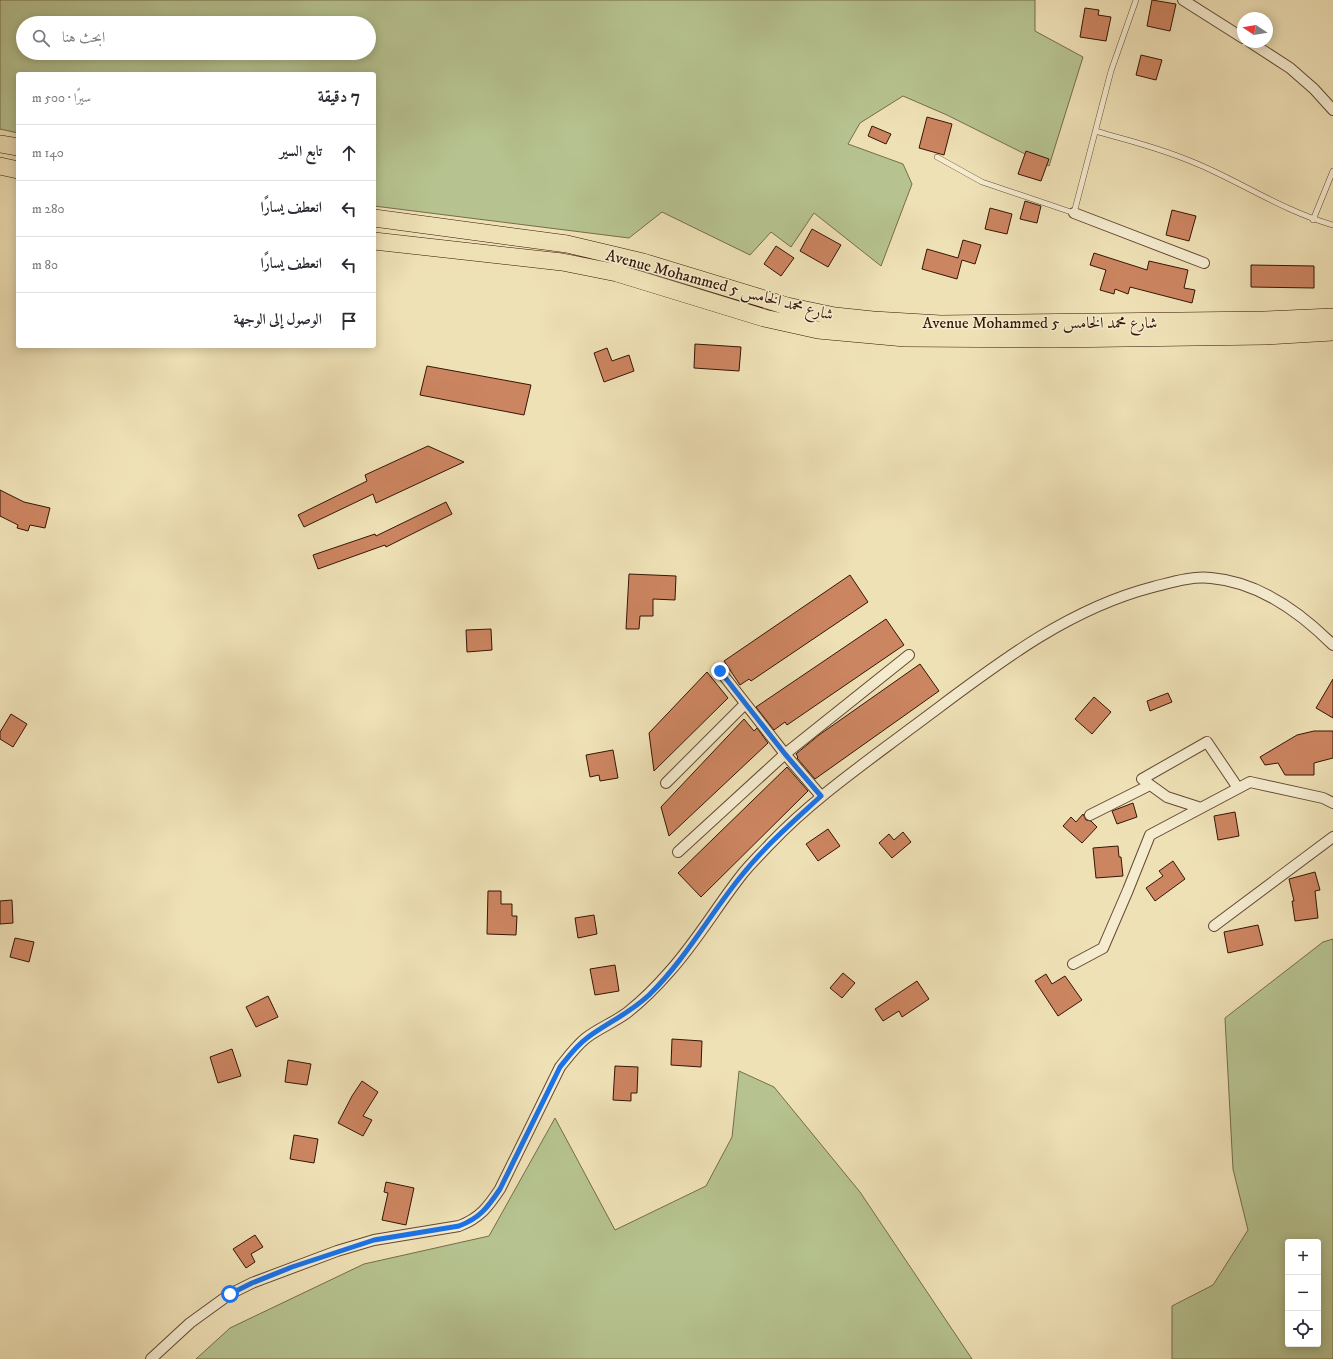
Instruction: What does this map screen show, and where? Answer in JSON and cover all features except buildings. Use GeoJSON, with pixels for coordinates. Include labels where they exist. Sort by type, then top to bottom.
{"type":"FeatureCollection","features":[{"type":"Feature","properties":{"kind":"main road"},"geometry":{"type":"LineString","coordinates":[[0,144],[16,147]]}},
{"type":"Feature","properties":{"kind":"main road"},"geometry":{"type":"LineString","coordinates":[[0,166],[16,170]]}},
{"type":"Feature","properties":{"kind":"main road","name":"Avenue Mohammed 5 شارع محمد الخامس"},"geometry":{"type":"LineString","coordinates":[[376,218],[567,244],[643,262],[787,306],[835,316],[941,324],[1264,320],[1333,317]]}},
{"type":"Feature","properties":{"kind":"main road","name":"Avenue Mohammed 5 شارع محمد الخامس"},"geometry":{"type":"LineString","coordinates":[[376,241],[562,262],[617,273],[764,318],[818,330],[905,338],[1055,339],[1265,336],[1333,332]]}},
{"type":"Feature","properties":{"kind":"street"},"geometry":{"type":"LineString","coordinates":[[1183,0],[1237,34]]}},
{"type":"Feature","properties":{"kind":"street"},"geometry":{"type":"LineString","coordinates":[[1259,48],[1290,68],[1314,89],[1333,110]]}},
{"type":"Feature","properties":{"kind":"street"},"geometry":{"type":"LineString","coordinates":[[1074,213],[1204,263]]}},
{"type":"Feature","properties":{"kind":"street"},"geometry":{"type":"LineString","coordinates":[[151,1359],[190,1323],[230,1294],[252,1283],[300,1264],[374,1240],[459,1226],[471,1221],[480,1214],[488,1206],[500,1189],[560,1067],[586,1038],[626,1013],[648,995],[671,971],[742,874],[771,843],[821,796],[1017,651],[1073,617],[1107,602],[1142,590],[1186,578],[1229,580],[1248,586],[1290,608],[1314,626],[1333,645]]}},
{"type":"Feature","properties":{"kind":"street"},"geometry":{"type":"LineString","coordinates":[[678,852],[785,754],[909,656]]}},
{"type":"Feature","properties":{"kind":"street"},"geometry":{"type":"LineString","coordinates":[[720,671],[785,754],[821,796]]}},
{"type":"Feature","properties":{"kind":"street"},"geometry":{"type":"LineString","coordinates":[[666,783],[745,704]]}},
{"type":"Feature","properties":{"kind":"street"},"geometry":{"type":"LineString","coordinates":[[1201,808],[1167,797],[1142,779],[1206,742],[1238,788]]}},
{"type":"Feature","properties":{"kind":"street"},"geometry":{"type":"LineString","coordinates":[[1073,964],[1103,948],[1150,835],[1250,782],[1323,798],[1333,803]]}},
{"type":"Feature","properties":{"kind":"street"},"geometry":{"type":"LineString","coordinates":[[1090,815],[1150,786]]}},
{"type":"Feature","properties":{"kind":"street"},"geometry":{"type":"LineString","coordinates":[[1214,926],[1333,838]]}},
{"type":"Feature","properties":{"kind":"lane"},"geometry":{"type":"LineString","coordinates":[[937,157],[982,182],[1074,213],[1111,72],[1136,0]]}},
{"type":"Feature","properties":{"kind":"lane"},"geometry":{"type":"LineString","coordinates":[[1095,132],[1141,143],[1173,153],[1201,165],[1313,220],[1333,225]]}},
{"type":"Feature","properties":{"kind":"lane"},"geometry":{"type":"LineString","coordinates":[[1313,220],[1333,171]]}},
{"type":"Feature","properties":{"kind":"green space"},"geometry":{"type":"Polygon","coordinates":[[[0,0],[1035,0],[1035,31],[1083,57],[1049,166],[947,115],[903,96],[860,123],[848,144],[903,164],[912,184],[881,266],[814,213],[791,247],[771,232],[750,255],[662,212],[629,238],[376,206],[376,72],[16,72],[16,133],[0,129],[0,0]]]}},
{"type":"Feature","properties":{"kind":"green space"},"geometry":{"type":"Polygon","coordinates":[[[1333,939],[1333,1359],[1172,1359],[1172,1306],[1213,1285],[1248,1230],[1233,1169],[1225,1018],[1323,942],[1333,939]]]}},
{"type":"Feature","properties":{"kind":"green space"},"geometry":{"type":"Polygon","coordinates":[[[739,1071],[774,1087],[860,1192],[972,1359],[196,1359],[230,1328],[364,1264],[489,1236],[555,1118],[615,1230],[706,1186],[732,1137],[739,1071]]]}},
{"type":"Feature","properties":{"kind":"route"},"geometry":{"type":"LineString","coordinates":[[230,1294],[252,1283],[337,1251],[374,1240],[459,1226],[471,1221],[480,1214],[488,1206],[500,1189],[560,1067],[586,1038],[626,1013],[648,995],[671,971],[742,874],[771,843],[821,796],[785,754],[720,671]]}}]}
